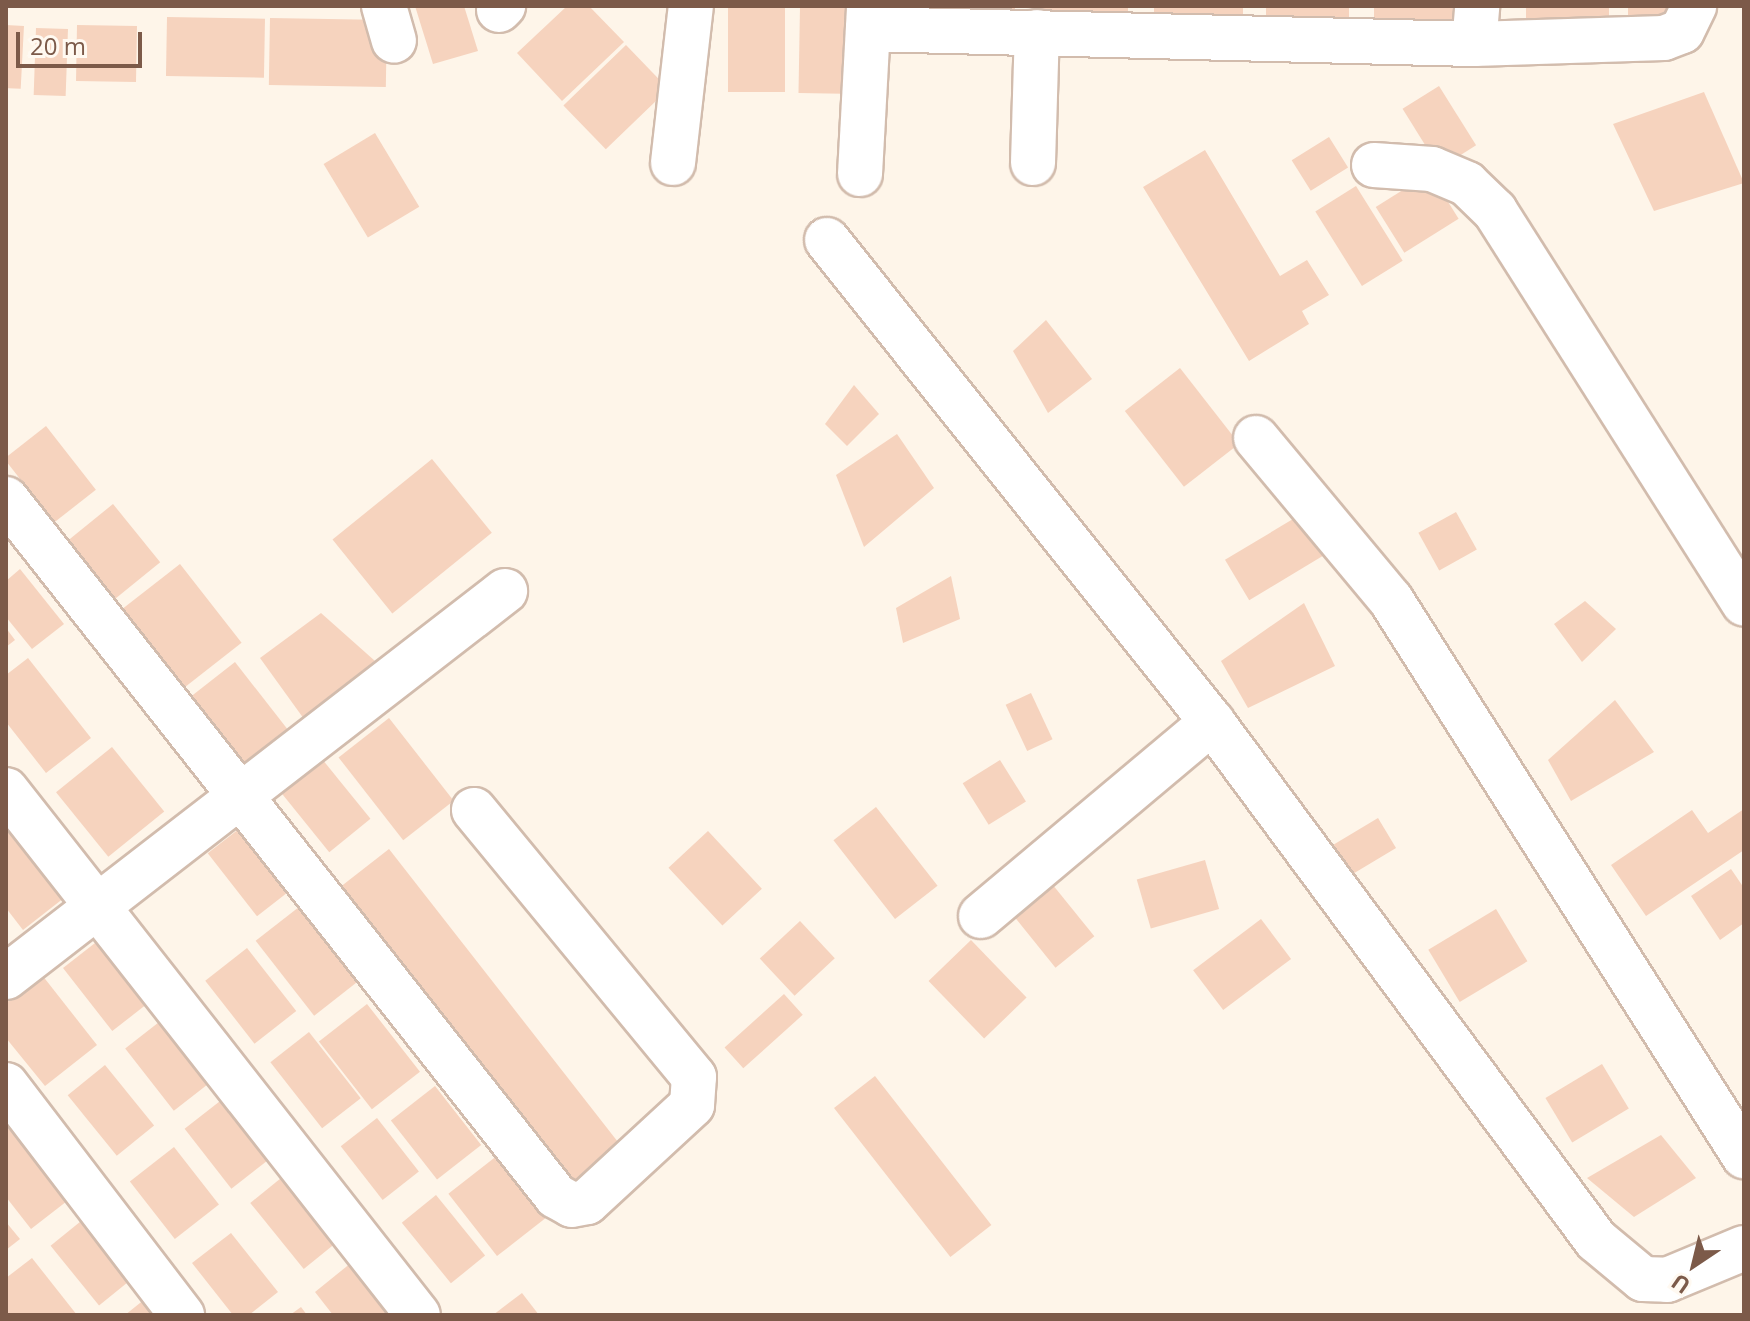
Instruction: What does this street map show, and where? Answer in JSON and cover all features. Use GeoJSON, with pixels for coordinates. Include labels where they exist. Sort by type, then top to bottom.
{"type":"FeatureCollection","features":[{"type":"Feature","properties":{"kind":"street"},"geometry":{"type":"LineString","coordinates":[[673,163],[691,6]]}},
{"type":"Feature","properties":{"kind":"street"},"geometry":{"type":"LineString","coordinates":[[860,174],[869,17],[1037,32],[1475,25],[1664,38],[1682,31],[1694,6]]}},
{"type":"Feature","properties":{"kind":"street"},"geometry":{"type":"LineString","coordinates":[[1033,163],[1037,32]]}},
{"type":"Feature","properties":{"kind":"street"},"geometry":{"type":"LineString","coordinates":[[1374,165],[1432,169],[1467,184],[1495,211],[1744,604]]}},
{"type":"Feature","properties":{"kind":"street"},"geometry":{"type":"LineString","coordinates":[[827,240],[1212,722],[1617,1262],[1643,1279],[1667,1280],[1744,1248]]}},
{"type":"Feature","properties":{"kind":"street"},"geometry":{"type":"LineString","coordinates":[[1256,438],[1391,600],[1744,1156]]}},
{"type":"Feature","properties":{"kind":"street"},"geometry":{"type":"LineString","coordinates":[[6,499],[556,1196],[572,1205],[587,1202],[692,1105],[694,1077],[474,810]]}},
{"type":"Feature","properties":{"kind":"street"},"geometry":{"type":"LineString","coordinates":[[6,977],[243,798],[505,591]]}},
{"type":"Feature","properties":{"kind":"street"},"geometry":{"type":"LineString","coordinates":[[981,916],[1212,722]]}},
{"type":"Feature","properties":{"kind":"street"},"geometry":{"type":"LineString","coordinates":[[6,790],[101,906],[418,1315]]}},
{"type":"Feature","properties":{"kind":"street"},"geometry":{"type":"LineString","coordinates":[[6,1085],[182,1315]]}},
{"type":"Feature","properties":{"kind":"building"},"geometry":{"type":"Polygon","coordinates":[[[415,6],[464,6],[478,51],[433,64],[415,6]]]}},
{"type":"Feature","properties":{"kind":"building"},"geometry":{"type":"Polygon","coordinates":[[[567,6],[589,6],[624,42],[562,101],[517,53],[567,6]]]}},
{"type":"Feature","properties":{"kind":"building"},"geometry":{"type":"Polygon","coordinates":[[[728,6],[785,6],[785,92],[728,92],[728,6]]]}},
{"type":"Feature","properties":{"kind":"building"},"geometry":{"type":"Polygon","coordinates":[[[920,6],[1015,6],[1015,18],[920,16],[920,6]]]}},
{"type":"Feature","properties":{"kind":"building"},"geometry":{"type":"Polygon","coordinates":[[[1035,6],[1128,6],[1128,26],[1035,26],[1035,6]]]}},
{"type":"Feature","properties":{"kind":"building"},"geometry":{"type":"Polygon","coordinates":[[[1154,6],[1243,6],[1243,27],[1154,27],[1154,6]]]}},
{"type":"Feature","properties":{"kind":"building"},"geometry":{"type":"Polygon","coordinates":[[[1266,6],[1349,6],[1349,34],[1266,34],[1266,6]]]}},
{"type":"Feature","properties":{"kind":"building"},"geometry":{"type":"Polygon","coordinates":[[[1374,6],[1469,6],[1469,36],[1374,36],[1374,6]]]}},
{"type":"Feature","properties":{"kind":"building"},"geometry":{"type":"Polygon","coordinates":[[[1526,6],[1609,6],[1609,35],[1526,35],[1526,6]]]}},
{"type":"Feature","properties":{"kind":"building"},"geometry":{"type":"Polygon","coordinates":[[[1628,6],[1686,6],[1686,19],[1628,19],[1628,6]]]}},
{"type":"Feature","properties":{"kind":"building"},"geometry":{"type":"Polygon","coordinates":[[[800,7],[859,8],[857,94],[798,93],[800,7]]]}},
{"type":"Feature","properties":{"kind":"building"},"geometry":{"type":"Polygon","coordinates":[[[167,17],[265,19],[264,78],[166,76],[167,17]]]}},
{"type":"Feature","properties":{"kind":"building"},"geometry":{"type":"Polygon","coordinates":[[[270,18],[387,20],[386,87],[269,85],[270,18]]]}},
{"type":"Feature","properties":{"kind":"building"},"geometry":{"type":"Polygon","coordinates":[[[6,25],[24,26],[21,89],[6,88],[6,25]]]}},
{"type":"Feature","properties":{"kind":"building"},"geometry":{"type":"Polygon","coordinates":[[[77,25],[137,26],[136,82],[76,81],[77,25]]]}},
{"type":"Feature","properties":{"kind":"building"},"geometry":{"type":"Polygon","coordinates":[[[36,28],[68,29],[66,96],[34,95],[36,28]]]}},
{"type":"Feature","properties":{"kind":"building"},"geometry":{"type":"Polygon","coordinates":[[[626,45],[668,89],[606,149],[563,105],[626,45]]]}},
{"type":"Feature","properties":{"kind":"building"},"geometry":{"type":"Polygon","coordinates":[[[1439,86],[1476,145],[1440,168],[1403,109],[1439,86]]]}},
{"type":"Feature","properties":{"kind":"building"},"geometry":{"type":"Polygon","coordinates":[[[1704,92],[1744,183],[1654,211],[1613,124],[1704,92]]]}},
{"type":"Feature","properties":{"kind":"building"},"geometry":{"type":"Polygon","coordinates":[[[375,133],[419,207],[368,238],[324,164],[375,133]]]}},
{"type":"Feature","properties":{"kind":"building"},"geometry":{"type":"Polygon","coordinates":[[[1329,137],[1348,168],[1311,191],[1292,160],[1329,137]]]}},
{"type":"Feature","properties":{"kind":"building"},"geometry":{"type":"Polygon","coordinates":[[[1205,150],[1280,276],[1307,260],[1329,295],[1302,311],[1309,324],[1249,361],[1143,187],[1205,150]]]}},
{"type":"Feature","properties":{"kind":"building"},"geometry":{"type":"Polygon","coordinates":[[[1430,173],[1459,219],[1404,253],[1376,207],[1430,173]]]}},
{"type":"Feature","properties":{"kind":"building"},"geometry":{"type":"Polygon","coordinates":[[[1356,186],[1403,261],[1362,286],[1315,211],[1356,186]]]}},
{"type":"Feature","properties":{"kind":"building"},"geometry":{"type":"Polygon","coordinates":[[[1046,320],[1092,379],[1048,413],[1013,351],[1046,320]]]}},
{"type":"Feature","properties":{"kind":"building"},"geometry":{"type":"Polygon","coordinates":[[[1180,368],[1239,444],[1184,487],[1125,411],[1180,368]]]}},
{"type":"Feature","properties":{"kind":"building"},"geometry":{"type":"Polygon","coordinates":[[[854,385],[879,414],[847,446],[825,424],[854,385]]]}},
{"type":"Feature","properties":{"kind":"building"},"geometry":{"type":"Polygon","coordinates":[[[46,426],[96,490],[54,522],[6,461],[6,457],[46,426]]]}},
{"type":"Feature","properties":{"kind":"building"},"geometry":{"type":"Polygon","coordinates":[[[897,434],[934,488],[864,547],[836,475],[897,434]]]}},
{"type":"Feature","properties":{"kind":"building"},"geometry":{"type":"Polygon","coordinates":[[[432,459],[492,533],[392,613],[333,540],[432,459]]]}},
{"type":"Feature","properties":{"kind":"building"},"geometry":{"type":"Polygon","coordinates":[[[113,504],[160,562],[110,603],[62,545],[113,504]]]}},
{"type":"Feature","properties":{"kind":"building"},"geometry":{"type":"Polygon","coordinates":[[[1456,512],[1477,550],[1439,570],[1418,533],[1456,512]]]}},
{"type":"Feature","properties":{"kind":"building"},"geometry":{"type":"Polygon","coordinates":[[[1303,513],[1327,553],[1249,600],[1225,560],[1303,513]]]}},
{"type":"Feature","properties":{"kind":"building"},"geometry":{"type":"Polygon","coordinates":[[[180,564],[242,643],[178,693],[116,614],[180,564]]]}},
{"type":"Feature","properties":{"kind":"building"},"geometry":{"type":"Polygon","coordinates":[[[20,569],[64,624],[32,649],[6,617],[6,581],[20,569]]]}},
{"type":"Feature","properties":{"kind":"building"},"geometry":{"type":"Polygon","coordinates":[[[951,576],[960,619],[903,643],[896,608],[951,576]]]}},
{"type":"Feature","properties":{"kind":"building"},"geometry":{"type":"Polygon","coordinates":[[[1585,601],[1616,629],[1582,662],[1554,624],[1585,601]]]}},
{"type":"Feature","properties":{"kind":"building"},"geometry":{"type":"Polygon","coordinates":[[[1304,603],[1335,666],[1248,708],[1221,661],[1304,603]]]}},
{"type":"Feature","properties":{"kind":"building"},"geometry":{"type":"Polygon","coordinates":[[[321,613],[375,661],[304,719],[260,658],[321,613]]]}},
{"type":"Feature","properties":{"kind":"building"},"geometry":{"type":"Polygon","coordinates":[[[6,628],[15,640],[6,647],[6,628]]]}},
{"type":"Feature","properties":{"kind":"building"},"geometry":{"type":"Polygon","coordinates":[[[28,658],[91,738],[46,773],[6,722],[6,675],[28,658]]]}},
{"type":"Feature","properties":{"kind":"building"},"geometry":{"type":"Polygon","coordinates":[[[235,662],[287,729],[238,767],[186,700],[235,662]]]}},
{"type":"Feature","properties":{"kind":"building"},"geometry":{"type":"Polygon","coordinates":[[[1031,693],[1053,739],[1027,751],[1006,705],[1031,693]]]}},
{"type":"Feature","properties":{"kind":"building"},"geometry":{"type":"Polygon","coordinates":[[[1615,700],[1654,752],[1571,801],[1548,760],[1615,700]]]}},
{"type":"Feature","properties":{"kind":"building"},"geometry":{"type":"Polygon","coordinates":[[[389,718],[454,801],[403,840],[339,757],[389,718]]]}},
{"type":"Feature","properties":{"kind":"building"},"geometry":{"type":"Polygon","coordinates":[[[112,747],[164,812],[108,857],[56,792],[112,747]]]}},
{"type":"Feature","properties":{"kind":"building"},"geometry":{"type":"Polygon","coordinates":[[[322,759],[370,819],[329,852],[281,792],[322,759]]]}},
{"type":"Feature","properties":{"kind":"building"},"geometry":{"type":"Polygon","coordinates":[[[1000,760],[1026,802],[989,825],[963,783],[1000,760]]]}},
{"type":"Feature","properties":{"kind":"building"},"geometry":{"type":"Polygon","coordinates":[[[876,807],[938,886],[895,919],[833,840],[876,807]]]}},
{"type":"Feature","properties":{"kind":"building"},"geometry":{"type":"Polygon","coordinates":[[[1744,809],[1744,850],[1646,916],[1611,865],[1692,810],[1708,833],[1744,809]]]}},
{"type":"Feature","properties":{"kind":"building"},"geometry":{"type":"Polygon","coordinates":[[[1378,818],[1396,848],[1351,875],[1333,845],[1378,818]]]}},
{"type":"Feature","properties":{"kind":"building"},"geometry":{"type":"Polygon","coordinates":[[[244,825],[293,888],[257,916],[208,853],[244,825]]]}},
{"type":"Feature","properties":{"kind":"building"},"geometry":{"type":"Polygon","coordinates":[[[15,827],[69,894],[23,930],[6,908],[6,834],[15,827]]]}},
{"type":"Feature","properties":{"kind":"building"},"geometry":{"type":"Polygon","coordinates":[[[708,831],[762,889],[722,926],[669,868],[708,831]]]}},
{"type":"Feature","properties":{"kind":"building"},"geometry":{"type":"Polygon","coordinates":[[[389,849],[621,1146],[568,1188],[335,891],[389,849]]]}},
{"type":"Feature","properties":{"kind":"building"},"geometry":{"type":"Polygon","coordinates":[[[1205,860],[1219,909],[1151,929],[1137,880],[1205,860]]]}},
{"type":"Feature","properties":{"kind":"building"},"geometry":{"type":"Polygon","coordinates":[[[1731,869],[1744,888],[1744,923],[1720,940],[1691,896],[1731,869]]]}},
{"type":"Feature","properties":{"kind":"building"},"geometry":{"type":"Polygon","coordinates":[[[1044,874],[1094,936],[1055,968],[1005,905],[1044,874]]]}},
{"type":"Feature","properties":{"kind":"building"},"geometry":{"type":"Polygon","coordinates":[[[299,907],[357,982],[314,1016],[256,941],[299,907]]]}},
{"type":"Feature","properties":{"kind":"building"},"geometry":{"type":"Polygon","coordinates":[[[1496,909],[1527,961],[1460,1002],[1428,950],[1496,909]]]}},
{"type":"Feature","properties":{"kind":"building"},"geometry":{"type":"Polygon","coordinates":[[[1261,919],[1291,959],[1223,1010],[1193,970],[1261,919]]]}},
{"type":"Feature","properties":{"kind":"building"},"geometry":{"type":"Polygon","coordinates":[[[800,921],[835,958],[795,996],[760,959],[800,921]]]}},
{"type":"Feature","properties":{"kind":"building"},"geometry":{"type":"Polygon","coordinates":[[[104,936],[153,999],[112,1031],[63,968],[104,936]]]}},
{"type":"Feature","properties":{"kind":"building"},"geometry":{"type":"Polygon","coordinates":[[[971,940],[1027,998],[984,1039],[929,981],[971,940]]]}},
{"type":"Feature","properties":{"kind":"building"},"geometry":{"type":"Polygon","coordinates":[[[247,948],[296,1011],[254,1044],[205,981],[247,948]]]}},
{"type":"Feature","properties":{"kind":"building"},"geometry":{"type":"Polygon","coordinates":[[[42,975],[97,1045],[45,1086],[6,1038],[6,1003],[42,975]]]}},
{"type":"Feature","properties":{"kind":"building"},"geometry":{"type":"Polygon","coordinates":[[[784,994],[803,1015],[743,1068],[725,1048],[784,994]]]}},
{"type":"Feature","properties":{"kind":"building"},"geometry":{"type":"Polygon","coordinates":[[[367,1004],[420,1072],[372,1109],[319,1042],[367,1004]]]}},
{"type":"Feature","properties":{"kind":"building"},"geometry":{"type":"Polygon","coordinates":[[[163,1019],[212,1081],[174,1111],[125,1049],[163,1019]]]}},
{"type":"Feature","properties":{"kind":"building"},"geometry":{"type":"Polygon","coordinates":[[[309,1032],[361,1098],[322,1128],[270,1062],[309,1032]]]}},
{"type":"Feature","properties":{"kind":"building"},"geometry":{"type":"Polygon","coordinates":[[[1602,1064],[1629,1109],[1572,1143],[1545,1098],[1602,1064]]]}},
{"type":"Feature","properties":{"kind":"building"},"geometry":{"type":"Polygon","coordinates":[[[105,1065],[154,1126],[117,1156],[68,1095],[105,1065]]]}},
{"type":"Feature","properties":{"kind":"building"},"geometry":{"type":"Polygon","coordinates":[[[875,1076],[991,1225],[950,1257],[834,1108],[875,1076]]]}},
{"type":"Feature","properties":{"kind":"building"},"geometry":{"type":"Polygon","coordinates":[[[435,1086],[481,1145],[437,1180],[391,1120],[435,1086]]]}},
{"type":"Feature","properties":{"kind":"building"},"geometry":{"type":"Polygon","coordinates":[[[224,1098],[271,1158],[231,1189],[185,1129],[224,1098]]]}},
{"type":"Feature","properties":{"kind":"building"},"geometry":{"type":"Polygon","coordinates":[[[22,1118],[80,1191],[31,1229],[6,1197],[6,1130],[22,1118]]]}},
{"type":"Feature","properties":{"kind":"building"},"geometry":{"type":"Polygon","coordinates":[[[377,1118],[419,1172],[383,1200],[341,1146],[377,1118]]]}},
{"type":"Feature","properties":{"kind":"building"},"geometry":{"type":"Polygon","coordinates":[[[1661,1135],[1696,1178],[1634,1217],[1587,1178],[1661,1135]]]}},
{"type":"Feature","properties":{"kind":"building"},"geometry":{"type":"Polygon","coordinates":[[[174,1147],[219,1205],[175,1239],[130,1181],[174,1147]]]}},
{"type":"Feature","properties":{"kind":"building"},"geometry":{"type":"Polygon","coordinates":[[[498,1155],[547,1217],[497,1256],[448,1194],[498,1155]]]}},
{"type":"Feature","properties":{"kind":"building"},"geometry":{"type":"Polygon","coordinates":[[[286,1174],[339,1240],[304,1269],[250,1203],[286,1174]]]}},
{"type":"Feature","properties":{"kind":"building"},"geometry":{"type":"Polygon","coordinates":[[[436,1195],[485,1256],[451,1283],[402,1223],[436,1195]]]}},
{"type":"Feature","properties":{"kind":"building"},"geometry":{"type":"Polygon","coordinates":[[[91,1213],[139,1273],[99,1306],[51,1246],[91,1213]]]}},
{"type":"Feature","properties":{"kind":"building"},"geometry":{"type":"Polygon","coordinates":[[[6,1222],[20,1239],[6,1250],[6,1222]]]}},
{"type":"Feature","properties":{"kind":"building"},"geometry":{"type":"Polygon","coordinates":[[[231,1233],[278,1292],[249,1315],[233,1315],[192,1263],[231,1233]]]}},
{"type":"Feature","properties":{"kind":"building"},"geometry":{"type":"Polygon","coordinates":[[[362,1254],[410,1315],[333,1315],[315,1292],[362,1254]]]}},
{"type":"Feature","properties":{"kind":"building"},"geometry":{"type":"Polygon","coordinates":[[[32,1258],[77,1315],[6,1315],[6,1278],[32,1258]]]}},
{"type":"Feature","properties":{"kind":"building"},"geometry":{"type":"Polygon","coordinates":[[[155,1291],[174,1315],[125,1315],[155,1291]]]}},
{"type":"Feature","properties":{"kind":"building"},"geometry":{"type":"Polygon","coordinates":[[[522,1293],[539,1315],[493,1315],[522,1293]]]}},
{"type":"Feature","properties":{"kind":"building"},"geometry":{"type":"Polygon","coordinates":[[[301,1307],[307,1315],[290,1315],[301,1307]]]}}]}
